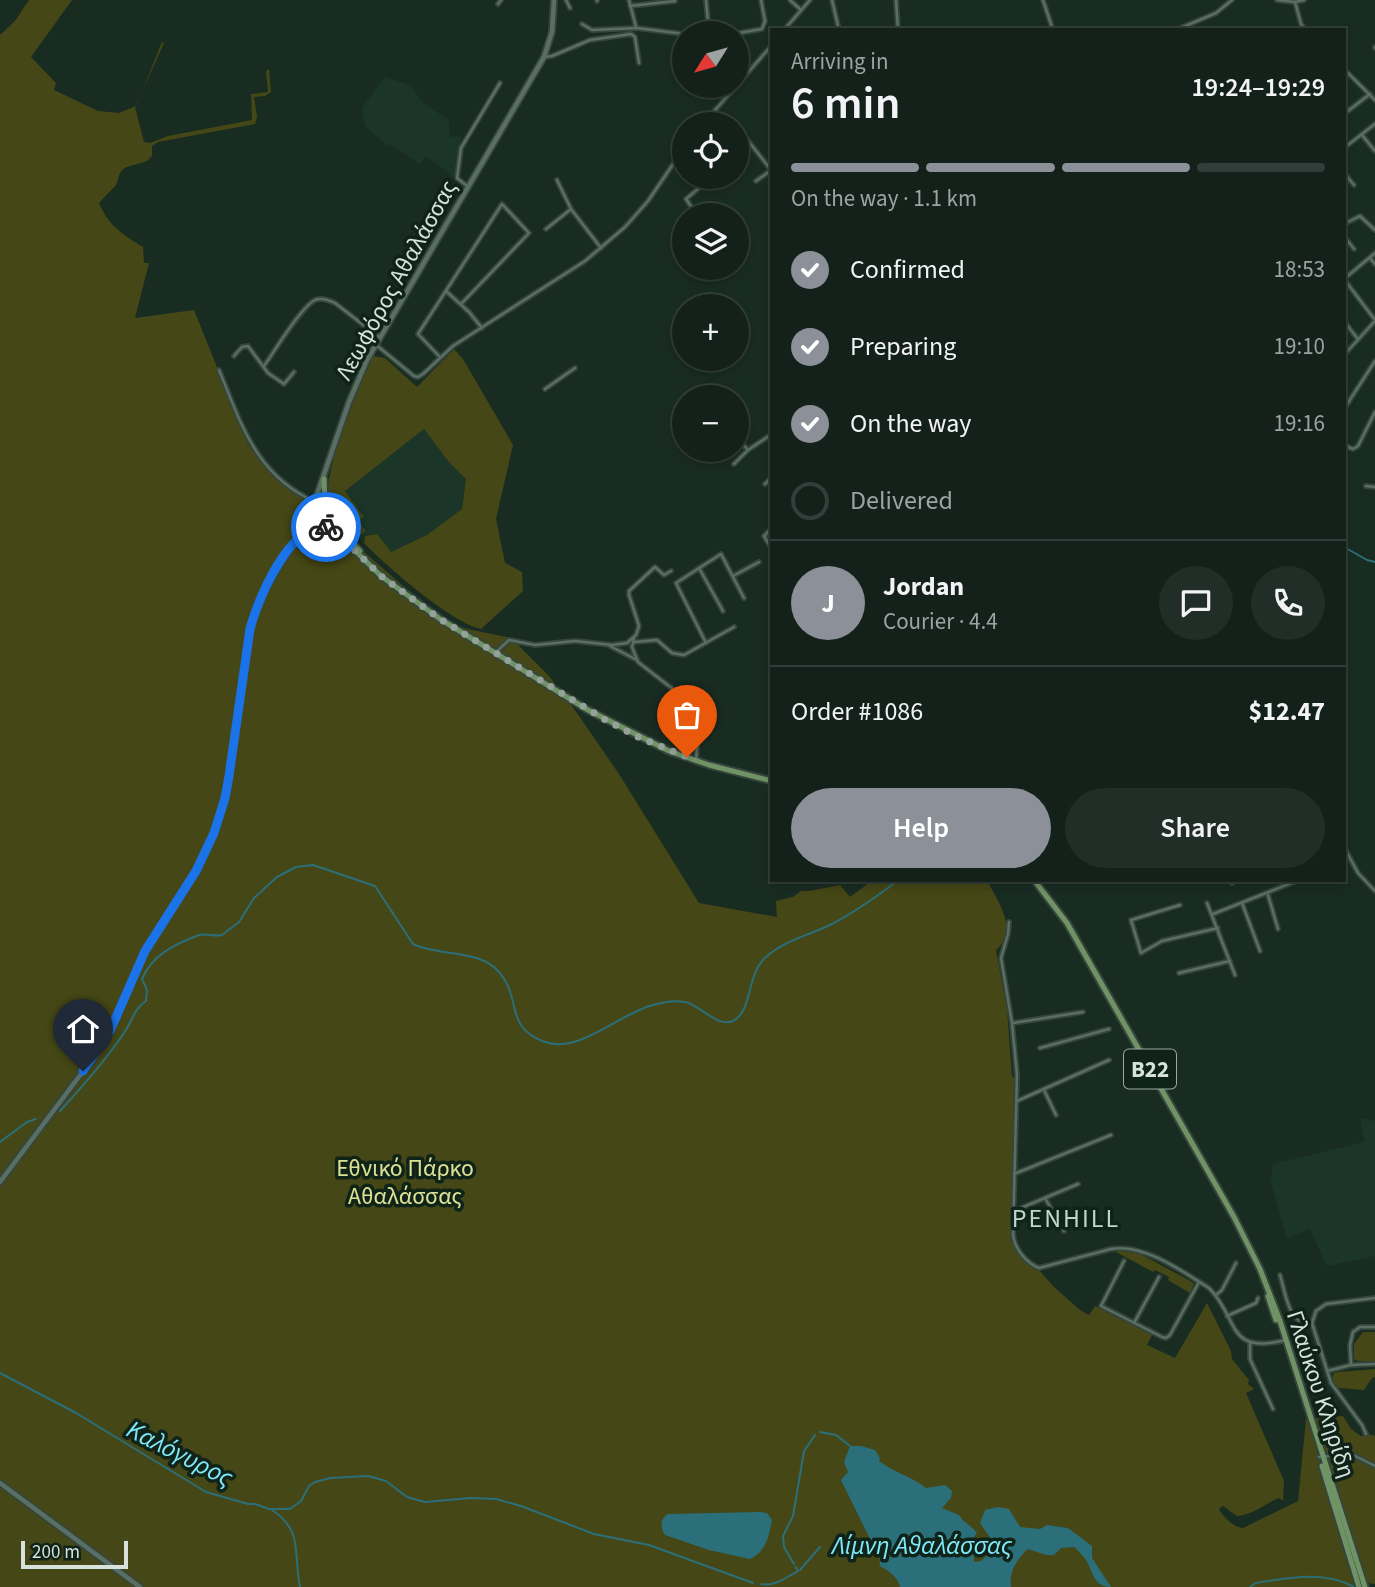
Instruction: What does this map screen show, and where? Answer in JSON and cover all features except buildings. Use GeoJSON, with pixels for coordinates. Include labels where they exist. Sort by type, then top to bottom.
{"type":"FeatureCollection","features":[{"type":"Feature","properties":{"kind":"main road","name":"Λεωφόρος Αθαλάσσας"},"geometry":{"type":"LineString","coordinates":[[0,1182],[96,1055],[110,1031],[145,951],[196,871],[214,833],[225,798],[250,629],[258,602],[311,512],[349,402],[375,344],[544,57],[552,32],[554,0]]}},
{"type":"Feature","properties":{"kind":"main road"},"geometry":{"type":"LineString","coordinates":[[324,479],[327,512],[334,527]]}},
{"type":"Feature","properties":{"kind":"main road"},"geometry":{"type":"LineString","coordinates":[[311,512],[334,527],[391,583],[440,619],[620,728],[696,761],[770,780]]}},
{"type":"Feature","properties":{"kind":"main road"},"geometry":{"type":"LineString","coordinates":[[295,541],[305,531],[315,527],[334,527]]}},
{"type":"Feature","properties":{"kind":"main road","name":"Γλαύκου Κληρίδη"},"geometry":{"type":"LineString","coordinates":[[1035,882],[1067,923],[1252,1253],[1284,1340],[1365,1587]]}},
{"type":"Feature","properties":{"kind":"main road","name":"Γλαύκου Κληρίδη"},"geometry":{"type":"LineString","coordinates":[[1321,1457],[1359,1587]]}},
{"type":"Feature","properties":{"kind":"main road"},"geometry":{"type":"LineString","coordinates":[[0,1483],[141,1587]]}},
{"type":"Feature","properties":{"kind":"street"},"geometry":{"type":"LineString","coordinates":[[566,0],[570,8]]}},
{"type":"Feature","properties":{"kind":"street"},"geometry":{"type":"LineString","coordinates":[[629,0],[637,28]]}},
{"type":"Feature","properties":{"kind":"street"},"geometry":{"type":"LineString","coordinates":[[706,0],[708,21]]}},
{"type":"Feature","properties":{"kind":"street"},"geometry":{"type":"LineString","coordinates":[[749,31],[762,29],[765,20],[761,0]]}},
{"type":"Feature","properties":{"kind":"street"},"geometry":{"type":"LineString","coordinates":[[790,0],[801,10]]}},
{"type":"Feature","properties":{"kind":"street"},"geometry":{"type":"LineString","coordinates":[[786,28],[810,0]]}},
{"type":"Feature","properties":{"kind":"street"},"geometry":{"type":"LineString","coordinates":[[831,0],[838,28]]}},
{"type":"Feature","properties":{"kind":"street"},"geometry":{"type":"LineString","coordinates":[[897,0],[898,28]]}},
{"type":"Feature","properties":{"kind":"street"},"geometry":{"type":"LineString","coordinates":[[1043,0],[1052,28]]}},
{"type":"Feature","properties":{"kind":"street"},"geometry":{"type":"LineString","coordinates":[[1181,28],[1216,13],[1232,0]]}},
{"type":"Feature","properties":{"kind":"street"},"geometry":{"type":"LineString","coordinates":[[1276,0],[1304,0]]}},
{"type":"Feature","properties":{"kind":"street"},"geometry":{"type":"LineString","coordinates":[[630,6],[675,1]]}},
{"type":"Feature","properties":{"kind":"street"},"geometry":{"type":"LineString","coordinates":[[1295,2],[1304,28]]}},
{"type":"Feature","properties":{"kind":"street"},"geometry":{"type":"LineString","coordinates":[[582,24],[592,30],[637,28],[672,32]]}},
{"type":"Feature","properties":{"kind":"street"},"geometry":{"type":"LineString","coordinates":[[544,57],[590,40],[631,34],[635,37],[639,63]]}},
{"type":"Feature","properties":{"kind":"street"},"geometry":{"type":"LineString","coordinates":[[749,71],[770,46]]}},
{"type":"Feature","properties":{"kind":"street"},"geometry":{"type":"LineString","coordinates":[[1346,71],[1375,100]]}},
{"type":"Feature","properties":{"kind":"street"},"geometry":{"type":"LineString","coordinates":[[468,187],[457,178],[461,148],[500,83]]}},
{"type":"Feature","properties":{"kind":"street"},"geometry":{"type":"LineString","coordinates":[[1346,112],[1370,94]]}},
{"type":"Feature","properties":{"kind":"street"},"geometry":{"type":"LineString","coordinates":[[714,112],[726,98]]}},
{"type":"Feature","properties":{"kind":"street"},"geometry":{"type":"LineString","coordinates":[[1346,147],[1375,124]]}},
{"type":"Feature","properties":{"kind":"street"},"geometry":{"type":"LineString","coordinates":[[1362,135],[1375,151]]}},
{"type":"Feature","properties":{"kind":"street"},"geometry":{"type":"LineString","coordinates":[[749,142],[770,168]]}},
{"type":"Feature","properties":{"kind":"street"},"geometry":{"type":"LineString","coordinates":[[375,344],[418,377],[440,356],[601,248],[640,211],[672,165]]}},
{"type":"Feature","properties":{"kind":"street"},"geometry":{"type":"LineString","coordinates":[[756,181],[770,171]]}},
{"type":"Feature","properties":{"kind":"street"},"geometry":{"type":"LineString","coordinates":[[1346,175],[1354,185]]}},
{"type":"Feature","properties":{"kind":"street"},"geometry":{"type":"LineString","coordinates":[[556,180],[571,209],[601,248]]}},
{"type":"Feature","properties":{"kind":"street"},"geometry":{"type":"LineString","coordinates":[[689,203],[686,199],[698,189]]}},
{"type":"Feature","properties":{"kind":"street"},"geometry":{"type":"LineString","coordinates":[[440,356],[418,334],[502,204],[529,233],[461,304]]}},
{"type":"Feature","properties":{"kind":"street"},"geometry":{"type":"LineString","coordinates":[[545,229],[571,209]]}},
{"type":"Feature","properties":{"kind":"street"},"geometry":{"type":"LineString","coordinates":[[1346,223],[1360,216],[1375,230]]}},
{"type":"Feature","properties":{"kind":"street"},"geometry":{"type":"LineString","coordinates":[[1346,239],[1354,249]]}},
{"type":"Feature","properties":{"kind":"street"},"geometry":{"type":"LineString","coordinates":[[1346,277],[1375,253]]}},
{"type":"Feature","properties":{"kind":"street"},"geometry":{"type":"LineString","coordinates":[[1370,258],[1375,264]]}},
{"type":"Feature","properties":{"kind":"street"},"geometry":{"type":"LineString","coordinates":[[1346,282],[1375,320],[1346,352]]}},
{"type":"Feature","properties":{"kind":"street"},"geometry":{"type":"LineString","coordinates":[[446,291],[482,328]]}},
{"type":"Feature","properties":{"kind":"street"},"geometry":{"type":"LineString","coordinates":[[264,366],[307,306],[317,299],[328,299],[335,303],[379,337]]}},
{"type":"Feature","properties":{"kind":"street"},"geometry":{"type":"LineString","coordinates":[[1346,324],[1357,338]]}},
{"type":"Feature","properties":{"kind":"street"},"geometry":{"type":"LineString","coordinates":[[234,356],[242,347],[248,346],[275,380],[284,384],[294,372]]}},
{"type":"Feature","properties":{"kind":"street"},"geometry":{"type":"LineString","coordinates":[[1346,406],[1375,361]]}},
{"type":"Feature","properties":{"kind":"street"},"geometry":{"type":"LineString","coordinates":[[545,389],[575,368]]}},
{"type":"Feature","properties":{"kind":"street"},"geometry":{"type":"LineString","coordinates":[[219,370],[236,409],[238,421],[265,465],[287,486],[315,502]]}},
{"type":"Feature","properties":{"kind":"street"},"geometry":{"type":"LineString","coordinates":[[1368,370],[1375,374]]}},
{"type":"Feature","properties":{"kind":"street"},"geometry":{"type":"LineString","coordinates":[[1346,446],[1353,449],[1358,446],[1375,412]]}},
{"type":"Feature","properties":{"kind":"street"},"geometry":{"type":"LineString","coordinates":[[749,449],[770,435]]}},
{"type":"Feature","properties":{"kind":"street"},"geometry":{"type":"LineString","coordinates":[[765,484],[770,479]]}},
{"type":"Feature","properties":{"kind":"street"},"geometry":{"type":"LineString","coordinates":[[1366,486],[1375,487]]}},
{"type":"Feature","properties":{"kind":"street"},"geometry":{"type":"LineString","coordinates":[[770,530],[764,536],[770,546]]}},
{"type":"Feature","properties":{"kind":"street"},"geometry":{"type":"LineString","coordinates":[[706,643],[676,583],[721,554],[744,598]]}},
{"type":"Feature","properties":{"kind":"street"},"geometry":{"type":"LineString","coordinates":[[733,576],[759,562]]}},
{"type":"Feature","properties":{"kind":"street"},"geometry":{"type":"LineString","coordinates":[[635,659],[634,640],[639,626],[629,591],[655,567],[664,575],[671,571]]}},
{"type":"Feature","properties":{"kind":"street"},"geometry":{"type":"LineString","coordinates":[[699,568],[723,611]]}},
{"type":"Feature","properties":{"kind":"street"},"geometry":{"type":"LineString","coordinates":[[495,653],[509,640],[535,645],[575,641],[608,645],[634,640],[656,640],[679,655],[684,655],[734,627]]}},
{"type":"Feature","properties":{"kind":"street"},"geometry":{"type":"LineString","coordinates":[[608,645],[635,659],[674,690],[697,747],[696,761]]}},
{"type":"Feature","properties":{"kind":"street"},"geometry":{"type":"LineString","coordinates":[[1346,851],[1356,870],[1375,891]]}},
{"type":"Feature","properties":{"kind":"street"},"geometry":{"type":"LineString","coordinates":[[1213,914],[1296,882]]}},
{"type":"Feature","properties":{"kind":"street"},"geometry":{"type":"LineString","coordinates":[[1268,894],[1278,929]]}},
{"type":"Feature","properties":{"kind":"street"},"geometry":{"type":"LineString","coordinates":[[1207,903],[1235,975]]}},
{"type":"Feature","properties":{"kind":"street"},"geometry":{"type":"LineString","coordinates":[[1242,903],[1260,951]]}},
{"type":"Feature","properties":{"kind":"street"},"geometry":{"type":"LineString","coordinates":[[1180,905],[1131,920],[1142,953],[1163,941],[1217,928]]}},
{"type":"Feature","properties":{"kind":"street"},"geometry":{"type":"LineString","coordinates":[[1009,922],[1009,934],[1001,958],[1012,1023],[1017,1101],[1013,1241],[1034,1266],[1045,1267],[1111,1249],[1130,1247],[1144,1252],[1199,1282],[1216,1296],[1236,1333],[1251,1343],[1264,1344],[1284,1340]]}},
{"type":"Feature","properties":{"kind":"street"},"geometry":{"type":"LineString","coordinates":[[1179,973],[1230,961]]}},
{"type":"Feature","properties":{"kind":"street"},"geometry":{"type":"LineString","coordinates":[[1012,1023],[1083,1012]]}},
{"type":"Feature","properties":{"kind":"street"},"geometry":{"type":"LineString","coordinates":[[1040,1048],[1109,1029]]}},
{"type":"Feature","properties":{"kind":"street"},"geometry":{"type":"LineString","coordinates":[[1017,1101],[1110,1060]]}},
{"type":"Feature","properties":{"kind":"street"},"geometry":{"type":"LineString","coordinates":[[1044,1090],[1056,1115]]}},
{"type":"Feature","properties":{"kind":"street"},"geometry":{"type":"LineString","coordinates":[[1014,1174],[1111,1135]]}},
{"type":"Feature","properties":{"kind":"street"},"geometry":{"type":"LineString","coordinates":[[1014,1211],[1078,1184]]}},
{"type":"Feature","properties":{"kind":"street"},"geometry":{"type":"LineString","coordinates":[[1045,1198],[1064,1231]]}},
{"type":"Feature","properties":{"kind":"street"},"geometry":{"type":"LineString","coordinates":[[1124,1261],[1101,1306],[1166,1338],[1199,1282]]}},
{"type":"Feature","properties":{"kind":"street"},"geometry":{"type":"LineString","coordinates":[[1216,1296],[1236,1263]]}},
{"type":"Feature","properties":{"kind":"street"},"geometry":{"type":"LineString","coordinates":[[1280,1275],[1293,1316],[1300,1323],[1312,1325]]}},
{"type":"Feature","properties":{"kind":"street"},"geometry":{"type":"LineString","coordinates":[[1134,1323],[1159,1277]]}},
{"type":"Feature","properties":{"kind":"street"},"geometry":{"type":"LineString","coordinates":[[1227,1316],[1256,1303],[1258,1298]]}},
{"type":"Feature","properties":{"kind":"street"},"geometry":{"type":"LineString","coordinates":[[1366,1434],[1334,1388],[1312,1325],[1314,1314],[1326,1304],[1375,1298]]}},
{"type":"Feature","properties":{"kind":"street"},"geometry":{"type":"LineString","coordinates":[[1351,1365],[1350,1345],[1353,1332],[1359,1328],[1375,1327]]}},
{"type":"Feature","properties":{"kind":"street"},"geometry":{"type":"LineString","coordinates":[[1251,1343],[1250,1359],[1273,1409]]}},
{"type":"Feature","properties":{"kind":"street"},"geometry":{"type":"LineString","coordinates":[[1327,1371],[1351,1365],[1375,1364]]}},
{"type":"Feature","properties":{"kind":"street"},"geometry":{"type":"LineString","coordinates":[[1321,1457],[1351,1454],[1375,1466]]}},
{"type":"Feature","properties":{"kind":"shaded area"},"geometry":{"type":"Polygon","coordinates":[[[385,77],[410,85],[423,103],[449,120],[450,137],[461,136],[455,178],[426,156],[420,164],[392,145],[388,146],[365,126],[362,108],[385,77]]]}},
{"type":"Feature","properties":{"kind":"shaded area"},"geometry":{"type":"Polygon","coordinates":[[[424,429],[448,461],[466,479],[462,509],[427,535],[391,552],[377,534],[368,535],[363,540],[364,543],[355,534],[361,535],[345,491],[424,429]]]}},
{"type":"Feature","properties":{"kind":"shaded area"},"geometry":{"type":"Polygon","coordinates":[[[1360,1118],[1375,1121],[1375,1256],[1327,1266],[1310,1229],[1287,1239],[1271,1183],[1273,1164],[1364,1142],[1360,1118]]]}},
{"type":"Feature","properties":{"kind":"green space","name":"Εθνικό Πάρκο Αθαλάσσας"},"geometry":{"type":"Polygon","coordinates":[[[29,0],[72,0],[31,57],[56,83],[54,90],[98,111],[119,113],[135,106],[144,142],[150,143],[168,136],[252,120],[251,94],[268,92],[266,71],[269,69],[271,92],[265,96],[254,97],[257,117],[255,124],[158,142],[152,146],[152,156],[147,161],[124,168],[116,185],[99,203],[117,229],[143,247],[144,263],[149,263],[135,318],[194,310],[248,444],[264,466],[286,488],[308,501],[309,506],[448,625],[511,638],[549,676],[619,774],[699,903],[777,917],[776,901],[793,897],[801,891],[840,885],[850,897],[870,882],[988,882],[1001,906],[1006,925],[1003,942],[996,950],[1007,1009],[1012,1076],[1015,1079],[1012,1243],[1023,1258],[1080,1310],[1089,1315],[1095,1306],[1152,1335],[1147,1345],[1175,1358],[1207,1303],[1231,1351],[1232,1359],[1254,1389],[1246,1393],[1284,1481],[1283,1501],[1279,1498],[1254,1511],[1237,1516],[1221,1507],[1221,1513],[1236,1526],[1243,1528],[1298,1501],[1306,1419],[1343,1416],[1351,1429],[1361,1436],[1375,1436],[1375,1584],[1360,1582],[1359,1587],[0,1587],[0,35],[15,21],[29,0]]]}},
{"type":"Feature","properties":{"kind":"green space"},"geometry":{"type":"Polygon","coordinates":[[[162,42],[164,43],[141,94],[162,42]]]}},
{"type":"Feature","properties":{"kind":"green space"},"geometry":{"type":"Polygon","coordinates":[[[454,349],[463,359],[513,445],[496,519],[505,563],[522,572],[523,591],[481,629],[469,625],[437,605],[403,579],[364,543],[365,536],[377,534],[391,552],[427,535],[462,509],[466,479],[448,461],[424,429],[345,491],[364,517],[358,521],[366,531],[361,535],[355,534],[335,513],[330,506],[328,492],[342,431],[373,356],[385,358],[417,387],[454,349]]]}},
{"type":"Feature","properties":{"kind":"green space"},"geometry":{"type":"Polygon","coordinates":[[[1116,1252],[1137,1252],[1194,1283],[1190,1293],[1168,1280],[1169,1277],[1155,1270],[1153,1272],[1116,1252]]]}},
{"type":"Feature","properties":{"kind":"green space"},"geometry":{"type":"Polygon","coordinates":[[[1363,1332],[1375,1332],[1375,1362],[1354,1359],[1354,1344],[1363,1332]]]}},
{"type":"Feature","properties":{"kind":"green space"},"geometry":{"type":"Polygon","coordinates":[[[1375,1369],[1375,1377],[1364,1390],[1338,1388],[1332,1379],[1334,1373],[1375,1369]]]}},
{"type":"Feature","properties":{"kind":"water","name":"Λίμνη Αθαλάσσας"},"geometry":{"type":"Polygon","coordinates":[[[850,1446],[875,1450],[879,1461],[926,1488],[945,1485],[952,1491],[951,1498],[942,1508],[959,1515],[977,1533],[974,1537],[974,1562],[981,1561],[990,1553],[991,1539],[980,1523],[985,1510],[998,1507],[1009,1509],[1020,1527],[1040,1529],[1047,1525],[1068,1528],[1092,1546],[1092,1558],[1111,1587],[1100,1584],[1094,1578],[1085,1558],[1074,1547],[1061,1548],[1054,1555],[1028,1549],[1015,1566],[1011,1587],[900,1587],[895,1577],[880,1566],[879,1550],[874,1547],[841,1480],[848,1472],[844,1462],[850,1446]]]}},
{"type":"Feature","properties":{"kind":"water"},"geometry":{"type":"Polygon","coordinates":[[[767,1513],[772,1520],[771,1526],[763,1548],[750,1559],[709,1550],[665,1535],[662,1526],[663,1518],[668,1514],[767,1513]]]}},
{"type":"Feature","properties":{"kind":"waterway"},"geometry":{"type":"LineString","coordinates":[[1346,548],[1375,562]]}},
{"type":"Feature","properties":{"kind":"waterway"},"geometry":{"type":"LineString","coordinates":[[60,1111],[109,1053],[127,1029],[136,1011],[146,1001],[147,990],[142,979],[152,963],[165,951],[190,938],[222,935],[239,922],[254,898],[277,877],[296,867],[313,865],[375,886],[413,944],[469,956],[490,964],[505,981],[523,1028],[545,1042],[558,1044],[586,1038],[640,1009],[669,1002],[685,1002],[714,1019],[733,1021],[744,1009],[760,964],[773,951],[841,919],[896,882]]}},
{"type":"Feature","properties":{"kind":"waterway"},"geometry":{"type":"LineString","coordinates":[[0,1142],[27,1122],[36,1119]]}},
{"type":"Feature","properties":{"kind":"waterway","name":"Καλόγυρος"},"geometry":{"type":"LineString","coordinates":[[0,1373],[76,1413],[206,1492],[248,1504],[269,1509],[290,1509],[301,1501],[309,1486],[315,1482],[330,1478],[368,1476],[386,1481],[407,1497],[425,1502],[496,1499],[594,1534],[649,1545],[753,1583]]}},
{"type":"Feature","properties":{"kind":"waterway"},"geometry":{"type":"LineString","coordinates":[[820,1432],[836,1435],[850,1446]]}},
{"type":"Feature","properties":{"kind":"waterway"},"geometry":{"type":"LineString","coordinates":[[794,1564],[784,1547],[783,1536],[793,1516],[804,1451],[815,1435]]}},
{"type":"Feature","properties":{"kind":"waterway"},"geometry":{"type":"LineString","coordinates":[[272,1510],[289,1526],[293,1535],[300,1587]]}},
{"type":"Feature","properties":{"kind":"waterway"},"geometry":{"type":"LineString","coordinates":[[800,1570],[820,1547]]}},
{"type":"Feature","properties":{"kind":"waterway"},"geometry":{"type":"LineString","coordinates":[[761,1584],[780,1581],[798,1571],[796,1567]]}},
{"type":"Feature","properties":{"kind":"waterway","name":"Καλόγυρος"},"geometry":{"type":"LineString","coordinates":[[1250,1587],[1256,1583],[1306,1577],[1331,1578],[1354,1587]]}},
{"type":"Feature","properties":{"kind":"way so far"},"geometry":{"type":"LineString","coordinates":[[326,527],[334,530],[381,576],[440,619],[604,719],[636,736],[687,757]]}},
{"type":"Feature","properties":{"kind":"district","name":"PENHILL"},"geometry":{"type":"Point","coordinates":[1066,1218]}},
{"type":"Feature","properties":{"kind":"route"},"geometry":{"type":"LineString","coordinates":[[83,1071],[110,1031],[145,951],[196,871],[214,833],[225,798],[250,629],[258,602],[295,541],[305,531],[319,526],[326,527]]}}]}
